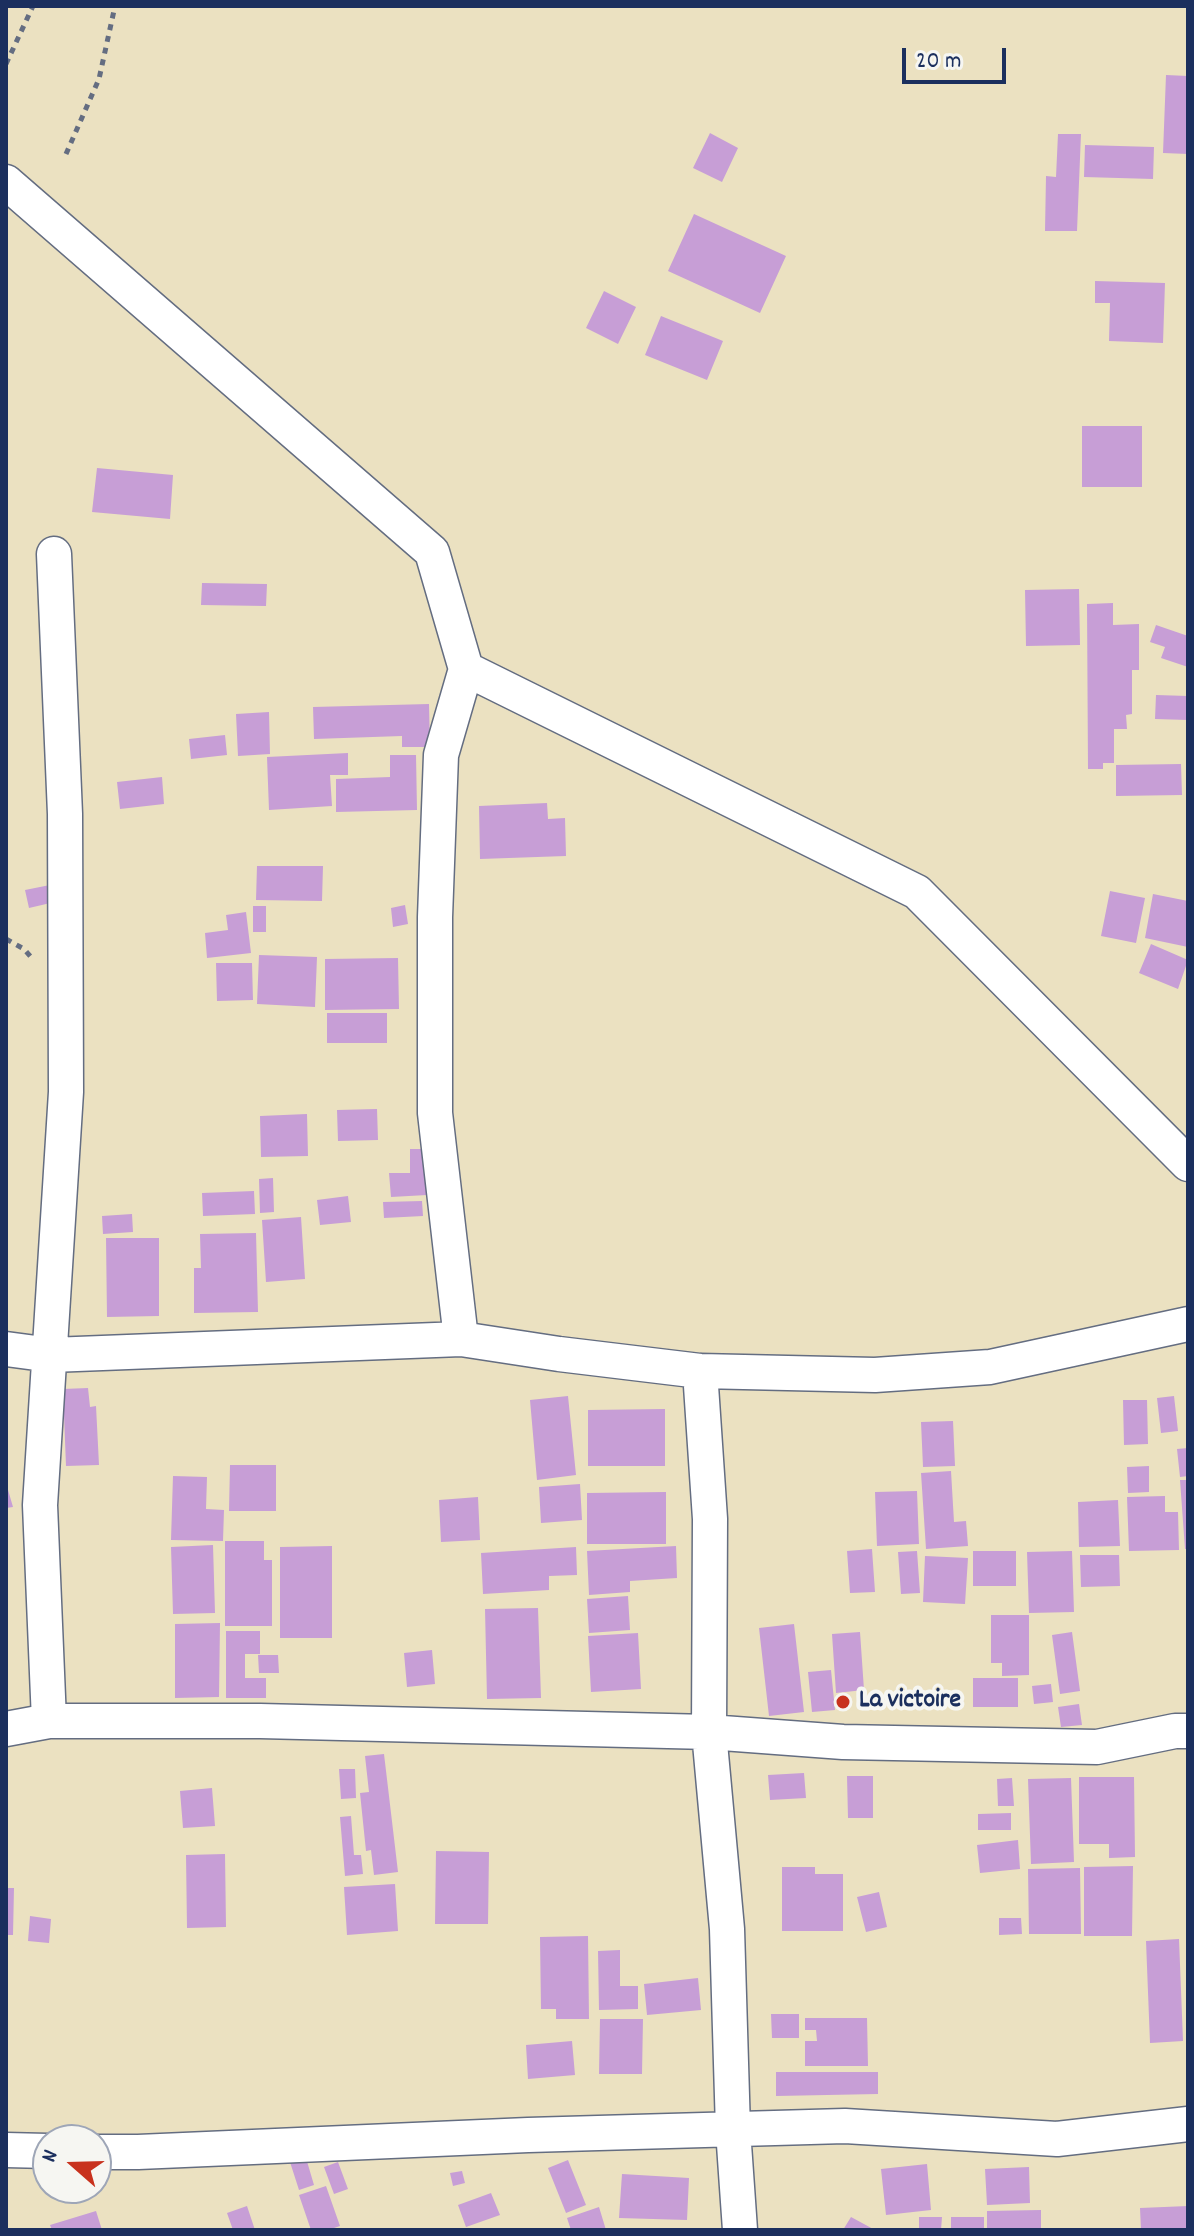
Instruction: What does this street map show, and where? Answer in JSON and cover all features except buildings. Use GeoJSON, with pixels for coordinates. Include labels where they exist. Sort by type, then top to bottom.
{"type":"FeatureCollection","features":[{"type":"Feature","properties":{"kind":"street"},"geometry":{"type":"LineString","coordinates":[[6,182],[432,552],[466,669],[441,755],[435,917],[435,1113],[461,1339]]}},
{"type":"Feature","properties":{"kind":"street"},"geometry":{"type":"LineString","coordinates":[[49,1721],[40,1505],[66,1092],[65,814],[54,554]]}},
{"type":"Feature","properties":{"kind":"street"},"geometry":{"type":"LineString","coordinates":[[466,669],[917,892],[1188,1164]]}},
{"type":"Feature","properties":{"kind":"street"},"geometry":{"type":"LineString","coordinates":[[6,1349],[51,1355],[461,1339],[700,1371],[875,1375],[990,1367],[1188,1324]]}},
{"type":"Feature","properties":{"kind":"street"},"geometry":{"type":"LineString","coordinates":[[700,1371],[710,1519],[709,1732],[727,1929],[733,2130],[740,2230]]}},
{"type":"Feature","properties":{"kind":"street"},"geometry":{"type":"LineString","coordinates":[[6,1729],[49,1721],[275,1722],[709,1732],[843,1742],[1097,1747],[1188,1731]]}},
{"type":"Feature","properties":{"kind":"street"},"geometry":{"type":"LineString","coordinates":[[112,2152],[513,2135],[845,2126],[1057,2139],[1188,2124]]}},
{"type":"Feature","properties":{"kind":"street"},"geometry":{"type":"LineString","coordinates":[[6,2150],[32,2151]]}},
{"type":"Feature","properties":{"kind":"path"},"geometry":{"type":"LineString","coordinates":[[6,64],[33,6]]}},
{"type":"Feature","properties":{"kind":"path"},"geometry":{"type":"LineString","coordinates":[[66,154],[99,79],[115,6]]}},
{"type":"Feature","properties":{"kind":"place","name":"La victoire"},"geometry":{"type":"Point","coordinates":[843,1702]}}]}
